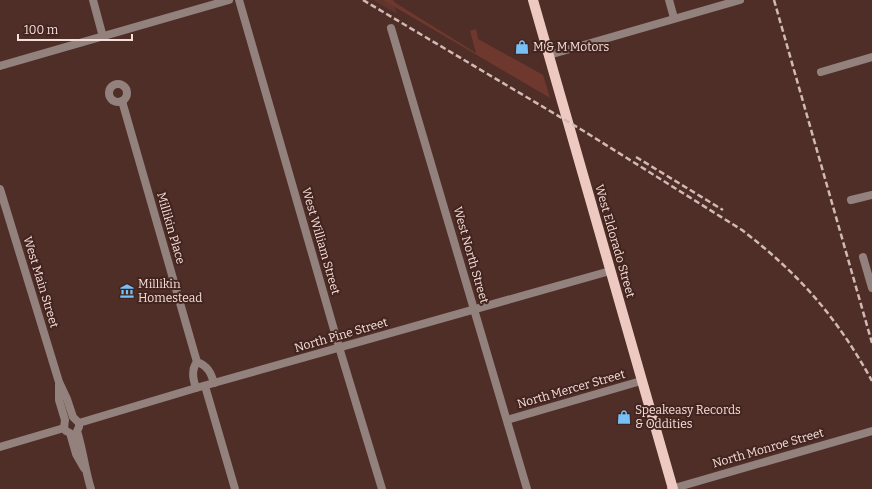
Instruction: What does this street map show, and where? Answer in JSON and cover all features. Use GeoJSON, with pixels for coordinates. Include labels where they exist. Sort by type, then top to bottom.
{"type":"FeatureCollection","features":[{"type":"Feature","properties":{"kind":"main road","name":"West Eldorado Street"},"geometry":{"type":"LineString","coordinates":[[533,0],[672,489]]}},
{"type":"Feature","properties":{"kind":"street"},"geometry":{"type":"LineString","coordinates":[[93,0],[103,37]]}},
{"type":"Feature","properties":{"kind":"street"},"geometry":{"type":"LineString","coordinates":[[0,66],[229,0]]}},
{"type":"Feature","properties":{"kind":"street","name":"West William Street"},"geometry":{"type":"LineString","coordinates":[[239,0],[382,489]]}},
{"type":"Feature","properties":{"kind":"street"},"geometry":{"type":"LineString","coordinates":[[669,0],[674,18]]}},
{"type":"Feature","properties":{"kind":"street"},"geometry":{"type":"LineString","coordinates":[[549,55],[740,0]]}},
{"type":"Feature","properties":{"kind":"street","name":"West North Street"},"geometry":{"type":"LineString","coordinates":[[391,28],[527,489]]}},
{"type":"Feature","properties":{"kind":"street"},"geometry":{"type":"LineString","coordinates":[[820,72],[872,57]]}},
{"type":"Feature","properties":{"kind":"street","name":"Millikin Place"},"geometry":{"type":"LineString","coordinates":[[122,101],[197,362],[193,374],[196,388]]}},
{"type":"Feature","properties":{"kind":"street","name":"West Main Street"},"geometry":{"type":"LineString","coordinates":[[0,189],[59,382],[67,399],[71,425],[84,451],[86,473],[91,489]]}},
{"type":"Feature","properties":{"kind":"street"},"geometry":{"type":"LineString","coordinates":[[850,200],[872,195]]}},
{"type":"Feature","properties":{"kind":"street"},"geometry":{"type":"LineString","coordinates":[[863,257],[872,288]]}},
{"type":"Feature","properties":{"kind":"street","name":"North Pine Street"},"geometry":{"type":"LineString","coordinates":[[0,447],[196,388],[610,271]]}},
{"type":"Feature","properties":{"kind":"street"},"geometry":{"type":"LineString","coordinates":[[197,362],[206,367],[210,372],[214,383]]}},
{"type":"Feature","properties":{"kind":"street","name":"North Mercer Street"},"geometry":{"type":"LineString","coordinates":[[507,420],[642,382]]}},
{"type":"Feature","properties":{"kind":"street"},"geometry":{"type":"LineString","coordinates":[[205,386],[235,489]]}},
{"type":"Feature","properties":{"kind":"street","name":"North Monroe Street"},"geometry":{"type":"LineString","coordinates":[[672,489],[872,431]]}},
{"type":"Feature","properties":{"kind":"shaded area"},"geometry":{"type":"Polygon","coordinates":[[[373,0],[393,0],[397,14],[373,0]]]}},
{"type":"Feature","properties":{"kind":"shaded area"},"geometry":{"type":"Polygon","coordinates":[[[383,0],[393,0],[476,53],[470,31],[476,29],[478,39],[543,75],[550,98],[383,0]]]}},
{"type":"Feature","properties":{"kind":"railway"},"geometry":{"type":"LineString","coordinates":[[363,0],[582,130],[742,230],[763,246],[799,280],[815,298],[845,337],[872,381]]}},
{"type":"Feature","properties":{"kind":"railway"},"geometry":{"type":"LineString","coordinates":[[774,0],[872,343]]}},
{"type":"Feature","properties":{"kind":"railway"},"geometry":{"type":"LineString","coordinates":[[636,157],[723,210]]}},
{"type":"Feature","properties":{"kind":"place","name":"M & M Motors"},"geometry":{"type":"Point","coordinates":[522,47]}},
{"type":"Feature","properties":{"kind":"place","name":"Millikin Homestead"},"geometry":{"type":"Point","coordinates":[127,291]}},
{"type":"Feature","properties":{"kind":"place","name":"Speakeasy Records & Oddities"},"geometry":{"type":"Point","coordinates":[624,417]}}]}
